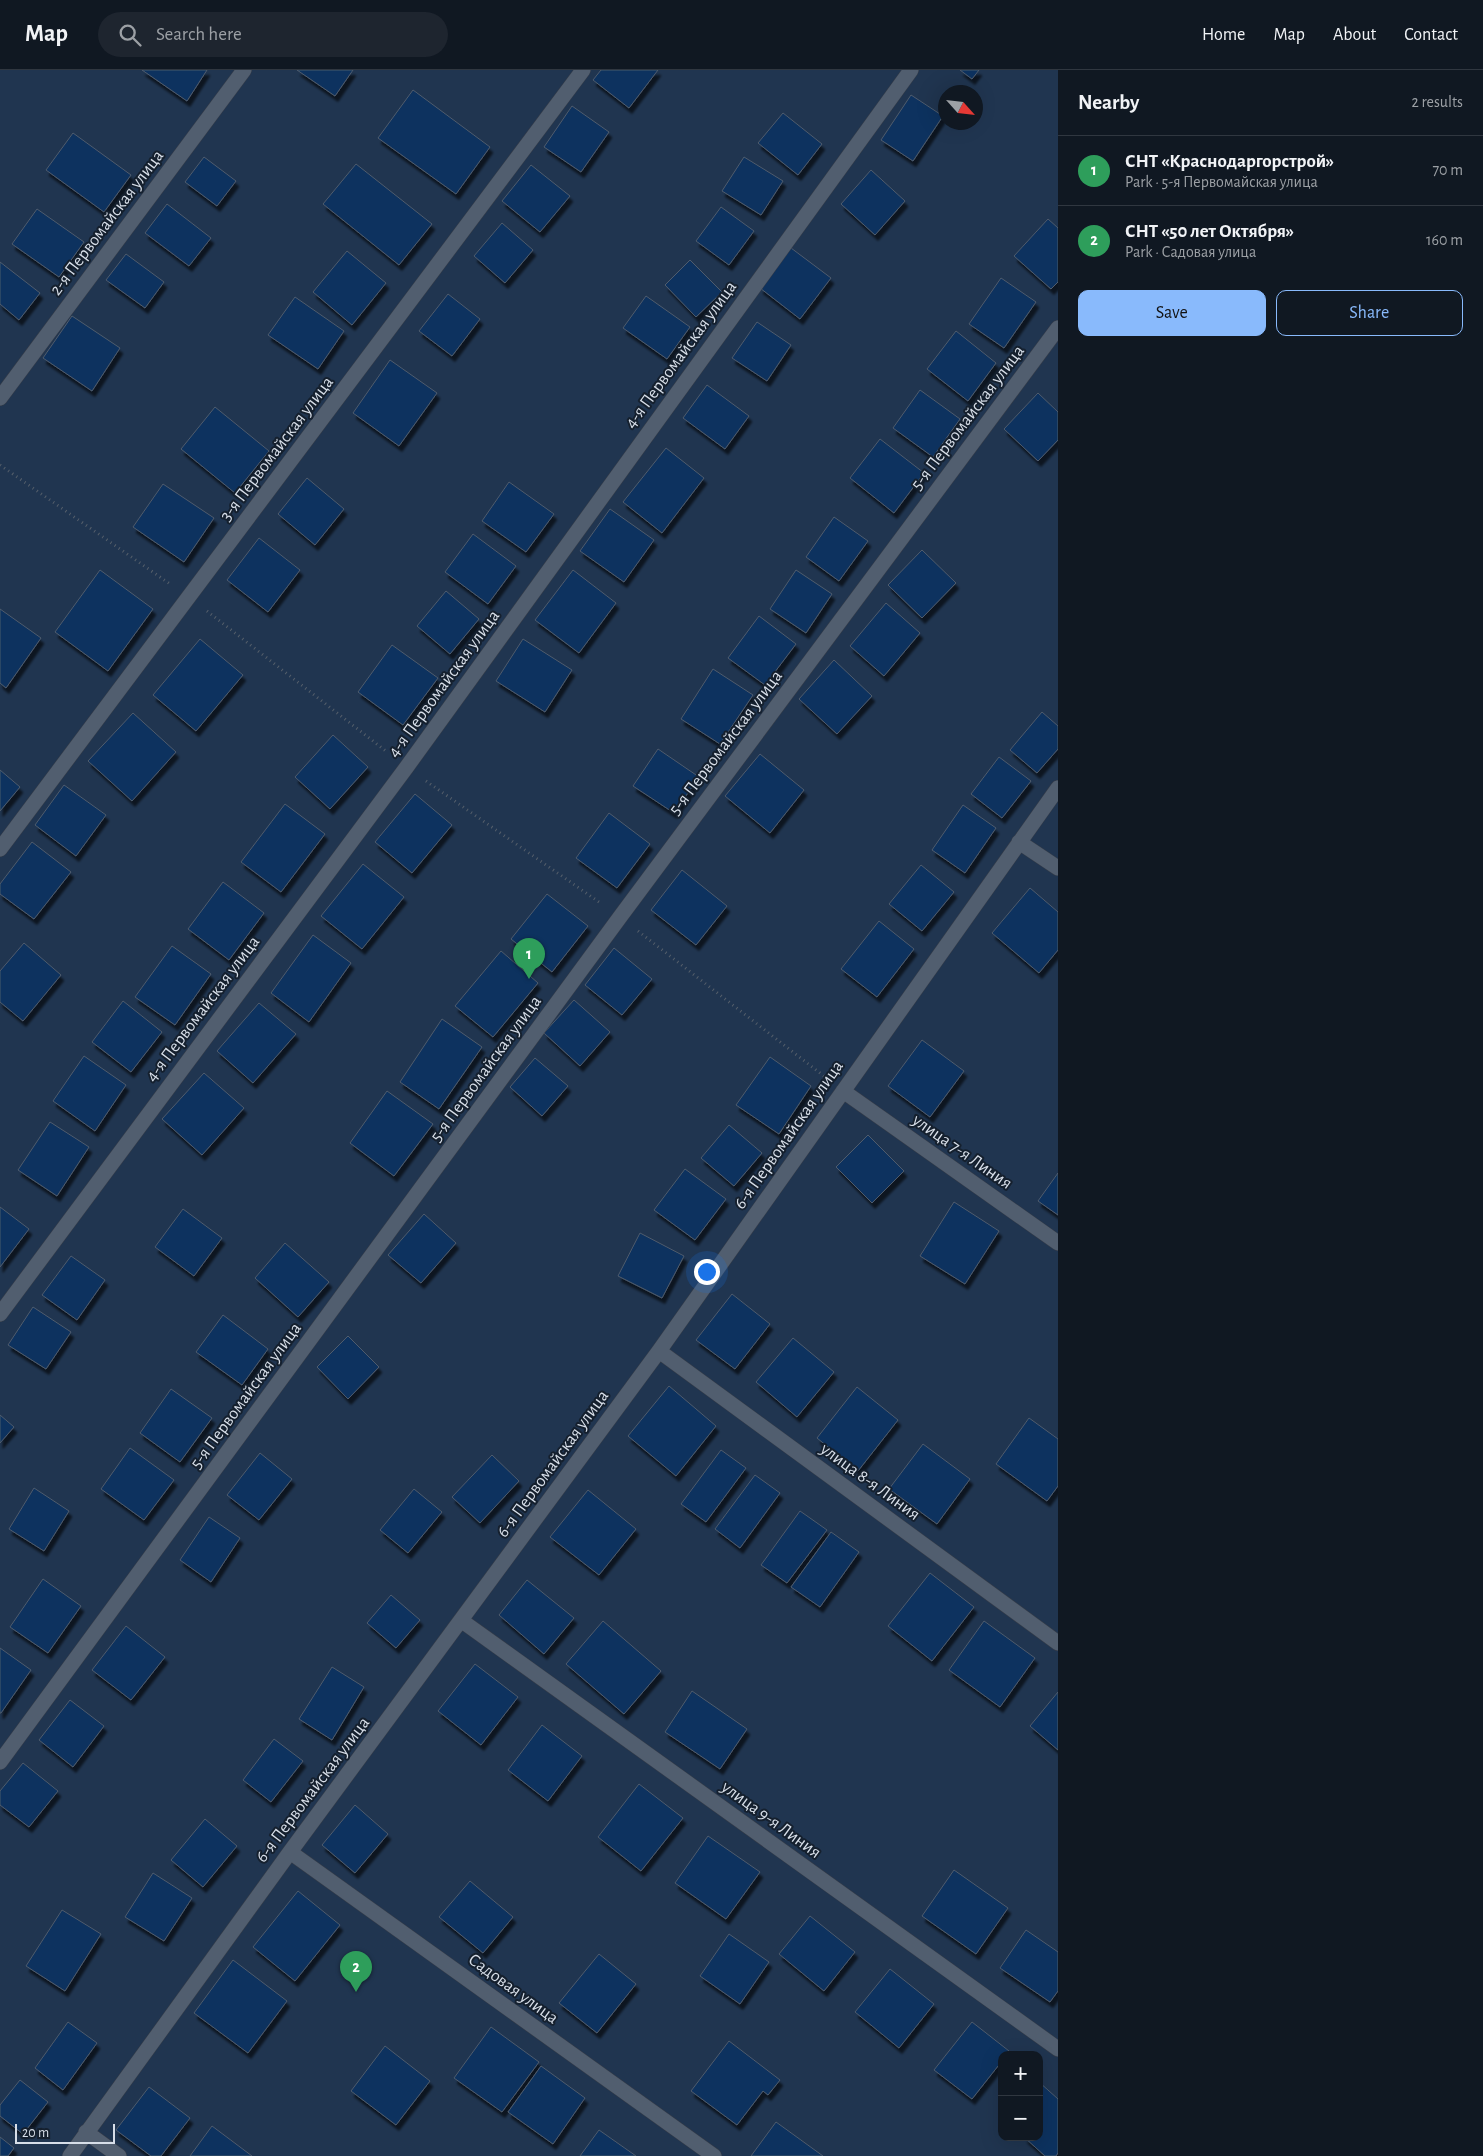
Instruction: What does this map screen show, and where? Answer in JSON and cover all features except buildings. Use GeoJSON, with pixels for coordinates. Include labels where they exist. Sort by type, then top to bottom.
{"type":"FeatureCollection","features":[{"type":"Feature","properties":{"kind":"street","name":"2-я Первомайская улица"},"geometry":{"type":"LineString","coordinates":[[0,398],[244,70]]}},
{"type":"Feature","properties":{"kind":"street","name":"3-я Первомайская улица"},"geometry":{"type":"LineString","coordinates":[[0,849],[583,70]]}},
{"type":"Feature","properties":{"kind":"street","name":"4-я Первомайская улица"},"geometry":{"type":"LineString","coordinates":[[0,1314],[412,760],[911,70]]}},
{"type":"Feature","properties":{"kind":"street","name":"5-я Первомайская улица"},"geometry":{"type":"LineString","coordinates":[[0,1762],[620,917],[1058,328]]}},
{"type":"Feature","properties":{"kind":"street","name":"6-я Первомайская улица"},"geometry":{"type":"LineString","coordinates":[[70,2156],[290,1852],[660,1351],[1058,788]]}},
{"type":"Feature","properties":{"kind":"street"},"geometry":{"type":"LineString","coordinates":[[1019,842],[1058,868]]}},
{"type":"Feature","properties":{"kind":"street","name":"улица 7-я Линия"},"geometry":{"type":"LineString","coordinates":[[844,1091],[1058,1243]]}},
{"type":"Feature","properties":{"kind":"street","name":"улица 8-я Линия"},"geometry":{"type":"LineString","coordinates":[[660,1351],[1058,1643]]}},
{"type":"Feature","properties":{"kind":"street","name":"улица 9-я Линия"},"geometry":{"type":"LineString","coordinates":[[462,1621],[1058,2049]]}},
{"type":"Feature","properties":{"kind":"street","name":"Садовая улица"},"geometry":{"type":"LineString","coordinates":[[290,1852],[714,2156]]}},
{"type":"Feature","properties":{"kind":"street"},"geometry":{"type":"LineString","coordinates":[[86,2132],[120,2156]]}},
{"type":"Feature","properties":{"kind":"shaded area"},"geometry":{"type":"Polygon","coordinates":[[[0,70],[1058,70],[1058,2156],[0,2156],[0,70]]]}},
{"type":"Feature","properties":{"kind":"place","name":"СНТ «Краснодаргорстрой»"},"geometry":{"type":"Point","coordinates":[529,979]}},
{"type":"Feature","properties":{"kind":"place","name":"СНТ «50 лет Октября»"},"geometry":{"type":"Point","coordinates":[356,1992]}}]}
